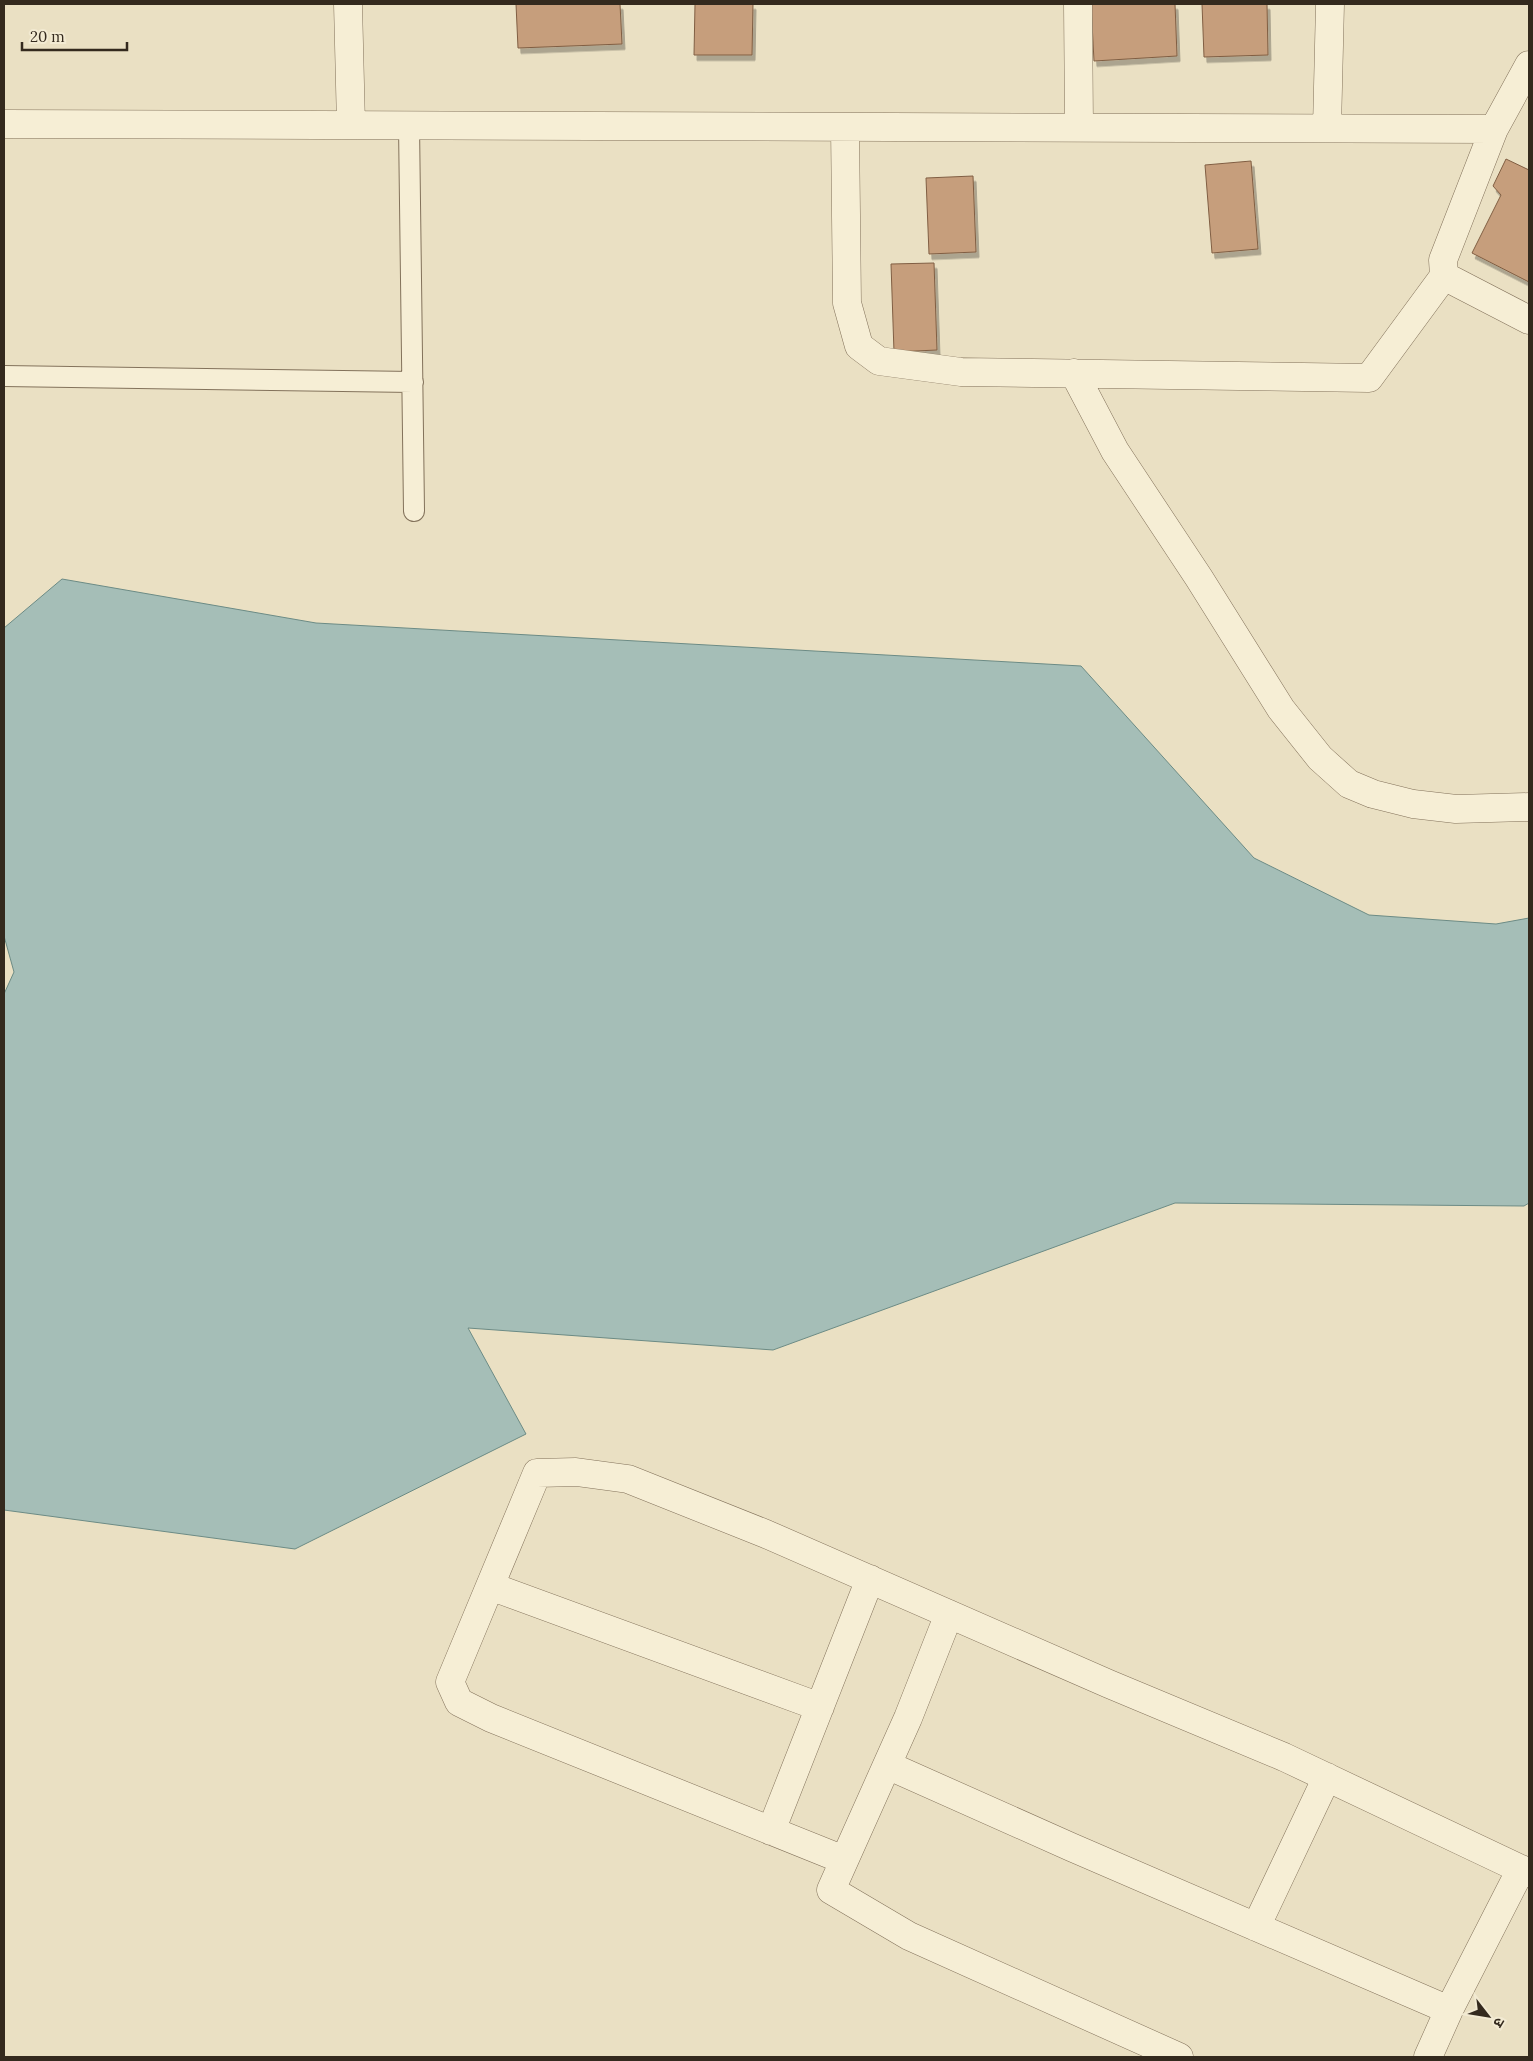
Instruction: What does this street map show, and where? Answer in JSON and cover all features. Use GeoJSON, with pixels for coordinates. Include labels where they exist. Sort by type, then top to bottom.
{"type":"FeatureCollection","features":[{"type":"Feature","properties":{"kind":"street"},"geometry":{"type":"LineString","coordinates":[[348,4],[351,125]]}},
{"type":"Feature","properties":{"kind":"street"},"geometry":{"type":"LineString","coordinates":[[1078,4],[1079,127]]}},
{"type":"Feature","properties":{"kind":"street"},"geometry":{"type":"LineString","coordinates":[[1327,128],[1330,4]]}},
{"type":"Feature","properties":{"kind":"street"},"geometry":{"type":"LineString","coordinates":[[845,127],[847,303],[859,346],[879,361],[961,372],[1370,378],[1444,276],[1444,260],[1494,129],[1529,65]]}},
{"type":"Feature","properties":{"kind":"street"},"geometry":{"type":"LineString","coordinates":[[4,124],[1494,129]]}},
{"type":"Feature","properties":{"kind":"street"},"geometry":{"type":"LineString","coordinates":[[1444,276],[1529,320]]}},
{"type":"Feature","properties":{"kind":"street"},"geometry":{"type":"LineString","coordinates":[[1074,373],[1115,451],[1199,578],[1281,709],[1320,758],[1349,784],[1373,794],[1413,804],[1456,809],[1529,807]]}},
{"type":"Feature","properties":{"kind":"street"},"geometry":{"type":"LineString","coordinates":[[844,1860],[491,1718],[459,1702],[450,1682],[537,1473],[576,1472],[628,1479],[766,1534],[1327,1777],[1525,1871],[1449,2010],[1428,2057]]}},
{"type":"Feature","properties":{"kind":"street"},"geometry":{"type":"LineString","coordinates":[[771,1831],[870,1579]]}},
{"type":"Feature","properties":{"kind":"street"},"geometry":{"type":"LineString","coordinates":[[490,1586],[820,1708]]}},
{"type":"Feature","properties":{"kind":"street"},"geometry":{"type":"LineString","coordinates":[[950,1614],[832,1890],[901,1932],[1179,2057]]}},
{"type":"Feature","properties":{"kind":"street"},"geometry":{"type":"LineString","coordinates":[[887,1765],[1449,2010]]}},
{"type":"Feature","properties":{"kind":"street"},"geometry":{"type":"LineString","coordinates":[[1256,1927],[1327,1777]]}},
{"type":"Feature","properties":{"kind":"lane"},"geometry":{"type":"LineString","coordinates":[[410,125],[414,511]]}},
{"type":"Feature","properties":{"kind":"lane"},"geometry":{"type":"LineString","coordinates":[[4,376],[412,382]]}},
{"type":"Feature","properties":{"kind":"water"},"geometry":{"type":"Polygon","coordinates":[[[62,579],[316,623],[1081,666],[1254,858],[1369,915],[1496,924],[1529,918],[1529,1203],[1524,1206],[1175,1203],[773,1350],[468,1328],[526,1434],[295,1549],[4,1510],[4,994],[14,972],[4,936],[4,628],[62,579]]]}},
{"type":"Feature","properties":{"kind":"building"},"geometry":{"type":"Polygon","coordinates":[[[516,4],[620,4],[622,44],[518,48],[516,4]]]}},
{"type":"Feature","properties":{"kind":"building"},"geometry":{"type":"Polygon","coordinates":[[[695,4],[753,4],[752,55],[694,55],[695,4]]]}},
{"type":"Feature","properties":{"kind":"building"},"geometry":{"type":"Polygon","coordinates":[[[1091,4],[1175,4],[1177,56],[1094,61],[1091,4]]]}},
{"type":"Feature","properties":{"kind":"building"},"geometry":{"type":"Polygon","coordinates":[[[1202,4],[1267,4],[1268,55],[1204,57],[1202,4]]]}},
{"type":"Feature","properties":{"kind":"building"},"geometry":{"type":"Polygon","coordinates":[[[1506,159],[1529,170],[1529,282],[1472,253],[1501,195],[1493,186],[1506,159]]]}},
{"type":"Feature","properties":{"kind":"building"},"geometry":{"type":"Polygon","coordinates":[[[1251,161],[1258,249],[1212,253],[1205,165],[1251,161]]]}},
{"type":"Feature","properties":{"kind":"building"},"geometry":{"type":"Polygon","coordinates":[[[973,176],[976,252],[929,254],[926,178],[973,176]]]}},
{"type":"Feature","properties":{"kind":"building"},"geometry":{"type":"Polygon","coordinates":[[[934,263],[937,350],[894,352],[891,264],[934,263]]]}}]}
